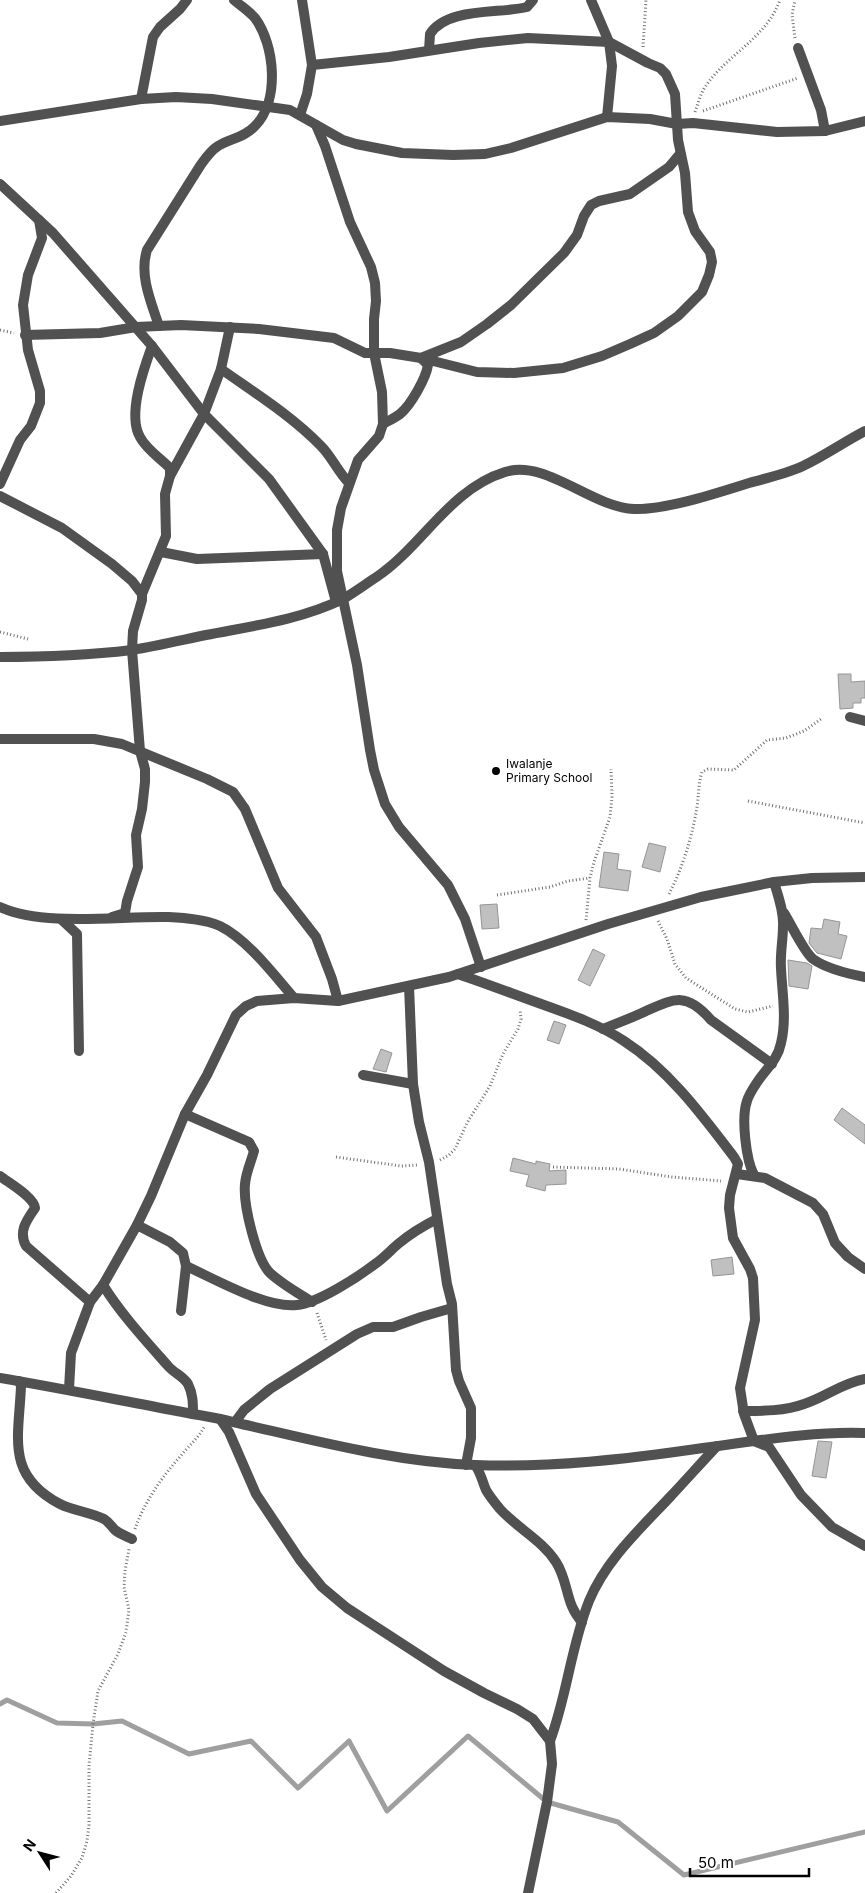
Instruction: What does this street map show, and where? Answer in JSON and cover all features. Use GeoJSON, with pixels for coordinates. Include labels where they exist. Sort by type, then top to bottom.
{"type":"FeatureCollection","features":[{"type":"Feature","properties":{"kind":"street"},"geometry":{"type":"LineString","coordinates":[[141,99],[153,37],[160,27],[187,0]]}},
{"type":"Feature","properties":{"kind":"street"},"geometry":{"type":"LineString","coordinates":[[159,326],[144,272],[147,250],[210,153],[217,146],[248,133],[256,125],[267,107],[272,83],[271,58],[265,38],[255,18],[234,0]]}},
{"type":"Feature","properties":{"kind":"street"},"geometry":{"type":"LineString","coordinates":[[300,115],[307,94],[312,65],[302,0]]}},
{"type":"Feature","properties":{"kind":"street"},"geometry":{"type":"LineString","coordinates":[[429,50],[430,34],[435,27],[446,21],[479,12],[527,7],[533,0]]}},
{"type":"Feature","properties":{"kind":"street"},"geometry":{"type":"LineString","coordinates":[[590,0],[609,42],[612,66],[607,117]]}},
{"type":"Feature","properties":{"kind":"street"},"geometry":{"type":"LineString","coordinates":[[25,335],[100,333],[136,327],[159,326],[230,327],[334,338],[364,353],[390,353],[421,358],[477,372],[514,373],[563,368],[602,356],[630,344],[654,333],[678,316],[702,292],[710,275],[712,262],[710,252],[697,234],[691,220],[680,154],[675,94],[666,74],[660,68],[609,42],[528,38],[429,50],[389,57],[312,65]]}},
{"type":"Feature","properties":{"kind":"street"},"geometry":{"type":"LineString","coordinates":[[798,48],[821,110],[825,131]]}},
{"type":"Feature","properties":{"kind":"street"},"geometry":{"type":"LineString","coordinates":[[0,121],[141,99],[176,97],[212,99],[290,110],[343,140],[369,147],[402,153],[469,155],[485,154],[511,148],[607,117],[650,119],[677,124],[693,123],[777,132],[825,131],[865,121]]}},
{"type":"Feature","properties":{"kind":"street"},"geometry":{"type":"LineString","coordinates":[[316,125],[325,146],[350,222],[371,267],[375,283],[374,353],[382,392],[383,424],[379,436],[358,460],[341,508],[337,530],[337,571],[340,600]]}},
{"type":"Feature","properties":{"kind":"street"},"geometry":{"type":"LineString","coordinates":[[421,358],[461,342],[511,305],[564,253],[577,235],[584,216],[591,205],[599,201],[630,194],[669,167],[680,154]]}},
{"type":"Feature","properties":{"kind":"street"},"geometry":{"type":"LineString","coordinates":[[0,184],[52,233],[152,346],[204,414],[269,479],[323,554],[340,600],[357,665],[374,770],[385,804],[399,827],[448,885],[465,920],[480,967]]}},
{"type":"Feature","properties":{"kind":"street"},"geometry":{"type":"LineString","coordinates":[[0,484],[20,440],[31,426],[40,403],[40,391],[25,335],[23,305],[28,275],[42,238],[38,220]]}},
{"type":"Feature","properties":{"kind":"street"},"geometry":{"type":"LineString","coordinates":[[112,917],[125,913],[138,868],[136,834],[146,782],[140,751],[132,631],[142,600],[142,594],[166,536],[165,494],[170,476],[204,414],[221,369],[230,327]]}},
{"type":"Feature","properties":{"kind":"street"},"geometry":{"type":"LineString","coordinates":[[152,346],[142,373],[135,411],[138,434],[149,448],[170,468],[170,476]]}},
{"type":"Feature","properties":{"kind":"street"},"geometry":{"type":"LineString","coordinates":[[383,424],[401,413],[414,396],[427,371],[428,365],[421,358]]}},
{"type":"Feature","properties":{"kind":"street"},"geometry":{"type":"LineString","coordinates":[[221,369],[279,410],[315,440],[349,483]]}},
{"type":"Feature","properties":{"kind":"street"},"geometry":{"type":"LineString","coordinates":[[0,657],[31,657],[132,650],[287,619],[319,609],[340,600],[381,574],[469,490],[503,472],[522,469],[539,472],[600,501],[634,509],[670,505],[802,466],[865,431]]}},
{"type":"Feature","properties":{"kind":"street"},"geometry":{"type":"LineString","coordinates":[[0,496],[62,528],[112,564],[132,581],[142,594]]}},
{"type":"Feature","properties":{"kind":"street"},"geometry":{"type":"LineString","coordinates":[[161,552],[196,559],[323,554]]}},
{"type":"Feature","properties":{"kind":"street"},"geometry":{"type":"LineString","coordinates":[[850,717],[865,720]]}},
{"type":"Feature","properties":{"kind":"street"},"geometry":{"type":"LineString","coordinates":[[0,739],[94,739],[122,744],[220,784],[234,792],[245,809],[278,888],[316,937],[338,1001]]}},
{"type":"Feature","properties":{"kind":"street"},"geometry":{"type":"LineString","coordinates":[[69,1389],[71,1353],[90,1302],[103,1285],[136,1225],[184,1114],[238,1012],[254,1002],[294,998],[338,1001],[458,974],[654,910],[701,897],[774,882],[812,878],[865,877]]}},
{"type":"Feature","properties":{"kind":"street"},"geometry":{"type":"LineString","coordinates":[[754,1175],[748,1158],[745,1110],[750,1095],[776,1060],[783,1036],[783,981],[781,968],[784,925],[774,882]]}},
{"type":"Feature","properties":{"kind":"street"},"geometry":{"type":"LineString","coordinates":[[0,908],[31,916],[61,919],[112,917],[181,918],[220,926],[257,956],[294,998]]}},
{"type":"Feature","properties":{"kind":"street"},"geometry":{"type":"LineString","coordinates":[[782,910],[806,950],[813,958],[828,966],[865,977]]}},
{"type":"Feature","properties":{"kind":"street"},"geometry":{"type":"LineString","coordinates":[[61,919],[77,934],[79,1052]]}},
{"type":"Feature","properties":{"kind":"street"},"geometry":{"type":"LineString","coordinates":[[458,974],[566,1013],[624,1041],[682,1091],[734,1157],[738,1164],[730,1195],[730,1224],[733,1238],[753,1278],[755,1320],[740,1388],[743,1411],[754,1441],[769,1447],[801,1495],[832,1527],[865,1546]]}},
{"type":"Feature","properties":{"kind":"street"},"geometry":{"type":"LineString","coordinates":[[409,986],[413,1084],[419,1122],[429,1162],[452,1308],[456,1370],[471,1408],[470,1465]]}},
{"type":"Feature","properties":{"kind":"street"},"geometry":{"type":"LineString","coordinates":[[603,1030],[670,1000],[686,1001],[704,1012],[711,1020],[772,1064]]}},
{"type":"Feature","properties":{"kind":"street"},"geometry":{"type":"LineString","coordinates":[[362,1075],[413,1084]]}},
{"type":"Feature","properties":{"kind":"street"},"geometry":{"type":"LineString","coordinates":[[184,1114],[238,1136],[252,1144],[254,1151],[246,1174],[245,1192],[250,1222],[260,1258],[270,1273],[312,1302]]}},
{"type":"Feature","properties":{"kind":"street"},"geometry":{"type":"LineString","coordinates":[[735,1177],[754,1175],[813,1203],[823,1214],[835,1243],[848,1257],[865,1269]]}},
{"type":"Feature","properties":{"kind":"street"},"geometry":{"type":"LineString","coordinates":[[0,1176],[31,1199],[35,1205],[23,1229],[22,1236],[26,1246],[90,1302]]}},
{"type":"Feature","properties":{"kind":"street"},"geometry":{"type":"LineString","coordinates":[[186,1266],[274,1303],[290,1306],[312,1302],[375,1265],[414,1232],[437,1219]]}},
{"type":"Feature","properties":{"kind":"street"},"geometry":{"type":"LineString","coordinates":[[136,1225],[180,1248],[185,1258],[186,1266],[181,1312]]}},
{"type":"Feature","properties":{"kind":"street"},"geometry":{"type":"LineString","coordinates":[[103,1285],[116,1306],[135,1330],[167,1366],[186,1381],[191,1391],[193,1414]]}},
{"type":"Feature","properties":{"kind":"street"},"geometry":{"type":"LineString","coordinates":[[235,1422],[244,1410],[270,1389],[365,1330],[373,1327],[393,1327],[452,1308]]}},
{"type":"Feature","properties":{"kind":"street"},"geometry":{"type":"LineString","coordinates":[[0,1378],[69,1389],[433,1463],[518,1466],[629,1459],[754,1441],[836,1432],[865,1433]]}},
{"type":"Feature","properties":{"kind":"street"},"geometry":{"type":"LineString","coordinates":[[743,1411],[792,1408],[806,1404],[850,1382],[865,1379]]}},
{"type":"Feature","properties":{"kind":"street"},"geometry":{"type":"LineString","coordinates":[[19,1381],[20,1397],[17,1444],[22,1466],[30,1480],[59,1504],[103,1519],[119,1533],[132,1539]]}},
{"type":"Feature","properties":{"kind":"street"},"geometry":{"type":"LineString","coordinates":[[215,1418],[229,1432],[256,1494],[300,1560],[322,1587],[347,1608],[444,1671],[533,1719],[550,1741]]}},
{"type":"Feature","properties":{"kind":"street"},"geometry":{"type":"LineString","coordinates":[[528,1893],[547,1802],[552,1764],[550,1741],[559,1718],[582,1622],[593,1591],[617,1554],[717,1446]]}},
{"type":"Feature","properties":{"kind":"street"},"geometry":{"type":"LineString","coordinates":[[470,1465],[479,1472],[495,1503],[507,1517],[536,1540],[556,1561],[574,1614],[582,1622]]}},
{"type":"Feature","properties":{"kind":"path"},"geometry":{"type":"LineString","coordinates":[[642,60],[646,0]]}},
{"type":"Feature","properties":{"kind":"path"},"geometry":{"type":"LineString","coordinates":[[780,0],[761,32],[711,79],[700,96],[695,114],[808,75]]}},
{"type":"Feature","properties":{"kind":"path"},"geometry":{"type":"LineString","coordinates":[[795,0],[792,16],[793,33],[798,48]]}},
{"type":"Feature","properties":{"kind":"path"},"geometry":{"type":"LineString","coordinates":[[0,632],[28,639]]}},
{"type":"Feature","properties":{"kind":"path"},"geometry":{"type":"LineString","coordinates":[[782,1005],[769,1006],[748,1012],[735,1009],[692,982],[675,964],[667,939],[654,910],[667,897],[679,876],[698,805],[698,783],[702,772],[708,769],[734,770],[767,740],[786,738],[804,731],[821,719]]}},
{"type":"Feature","properties":{"kind":"path"},"geometry":{"type":"LineString","coordinates":[[584,933],[590,878],[610,817],[612,797],[611,768]]}},
{"type":"Feature","properties":{"kind":"path"},"geometry":{"type":"LineString","coordinates":[[748,801],[865,823]]}},
{"type":"Feature","properties":{"kind":"path"},"geometry":{"type":"LineString","coordinates":[[497,895],[550,887],[568,881],[590,878]]}},
{"type":"Feature","properties":{"kind":"path"},"geometry":{"type":"LineString","coordinates":[[336,1157],[401,1166],[442,1159],[455,1149],[470,1117],[490,1086],[503,1054],[518,1029],[521,1011],[513,994]]}},
{"type":"Feature","properties":{"kind":"path"},"geometry":{"type":"LineString","coordinates":[[552,1166],[619,1169],[724,1182],[735,1177]]}},
{"type":"Feature","properties":{"kind":"path"},"geometry":{"type":"LineString","coordinates":[[312,1302],[331,1350]]}},
{"type":"Feature","properties":{"kind":"path"},"geometry":{"type":"LineString","coordinates":[[56,1893],[71,1876],[82,1858],[87,1841],[90,1751],[98,1691],[118,1654],[126,1632],[128,1610],[124,1587],[125,1570],[132,1539],[138,1522],[158,1485],[215,1418]]}},
{"type":"Feature","properties":{"kind":"building"},"geometry":{"type":"Polygon","coordinates":[[[838,674],[851,674],[851,682],[865,681],[865,698],[861,698],[861,703],[853,703],[853,708],[840,709],[838,674]]]}},
{"type":"Feature","properties":{"kind":"building"},"geometry":{"type":"Polygon","coordinates":[[[649,843],[666,847],[660,872],[642,867],[649,843]]]}},
{"type":"Feature","properties":{"kind":"building"},"geometry":{"type":"Polygon","coordinates":[[[604,852],[619,854],[617,869],[631,871],[628,891],[599,887],[604,852]]]}},
{"type":"Feature","properties":{"kind":"building"},"geometry":{"type":"Polygon","coordinates":[[[497,904],[499,928],[482,929],[480,905],[497,904]]]}},
{"type":"Feature","properties":{"kind":"building"},"geometry":{"type":"Polygon","coordinates":[[[824,919],[840,922],[838,934],[847,936],[841,959],[817,953],[809,943],[811,928],[822,929],[824,919]]]}},
{"type":"Feature","properties":{"kind":"building"},"geometry":{"type":"Polygon","coordinates":[[[593,949],[605,955],[590,986],[578,980],[593,949]]]}},
{"type":"Feature","properties":{"kind":"building"},"geometry":{"type":"Polygon","coordinates":[[[788,960],[807,963],[812,966],[808,989],[789,986],[788,960]]]}},
{"type":"Feature","properties":{"kind":"building"},"geometry":{"type":"Polygon","coordinates":[[[554,1021],[566,1025],[559,1044],[547,1040],[554,1021]]]}},
{"type":"Feature","properties":{"kind":"building"},"geometry":{"type":"Polygon","coordinates":[[[381,1049],[392,1053],[386,1072],[373,1069],[381,1049]]]}},
{"type":"Feature","properties":{"kind":"building"},"geometry":{"type":"Polygon","coordinates":[[[842,1108],[865,1125],[865,1144],[834,1120],[842,1108]]]}},
{"type":"Feature","properties":{"kind":"building"},"geometry":{"type":"Polygon","coordinates":[[[513,1158],[536,1164],[536,1161],[550,1164],[549,1171],[566,1170],[566,1184],[546,1185],[545,1191],[526,1186],[529,1175],[510,1171],[513,1158]]]}},
{"type":"Feature","properties":{"kind":"building"},"geometry":{"type":"Polygon","coordinates":[[[732,1257],[734,1274],[713,1276],[711,1260],[732,1257]]]}},
{"type":"Feature","properties":{"kind":"building"},"geometry":{"type":"Polygon","coordinates":[[[818,1441],[832,1442],[826,1478],[812,1476],[818,1441]]]}},
{"type":"Feature","properties":{"kind":"waterway"},"geometry":{"type":"LineString","coordinates":[[0,1704],[7,1700],[57,1723],[93,1724],[122,1721],[189,1754],[251,1741],[298,1788],[349,1741],[387,1811],[468,1736],[547,1802],[618,1822],[684,1875],[865,1832]]}},
{"type":"Feature","properties":{"kind":"place","name":"Iwalanje Primary School"},"geometry":{"type":"Point","coordinates":[496,771]}}]}
